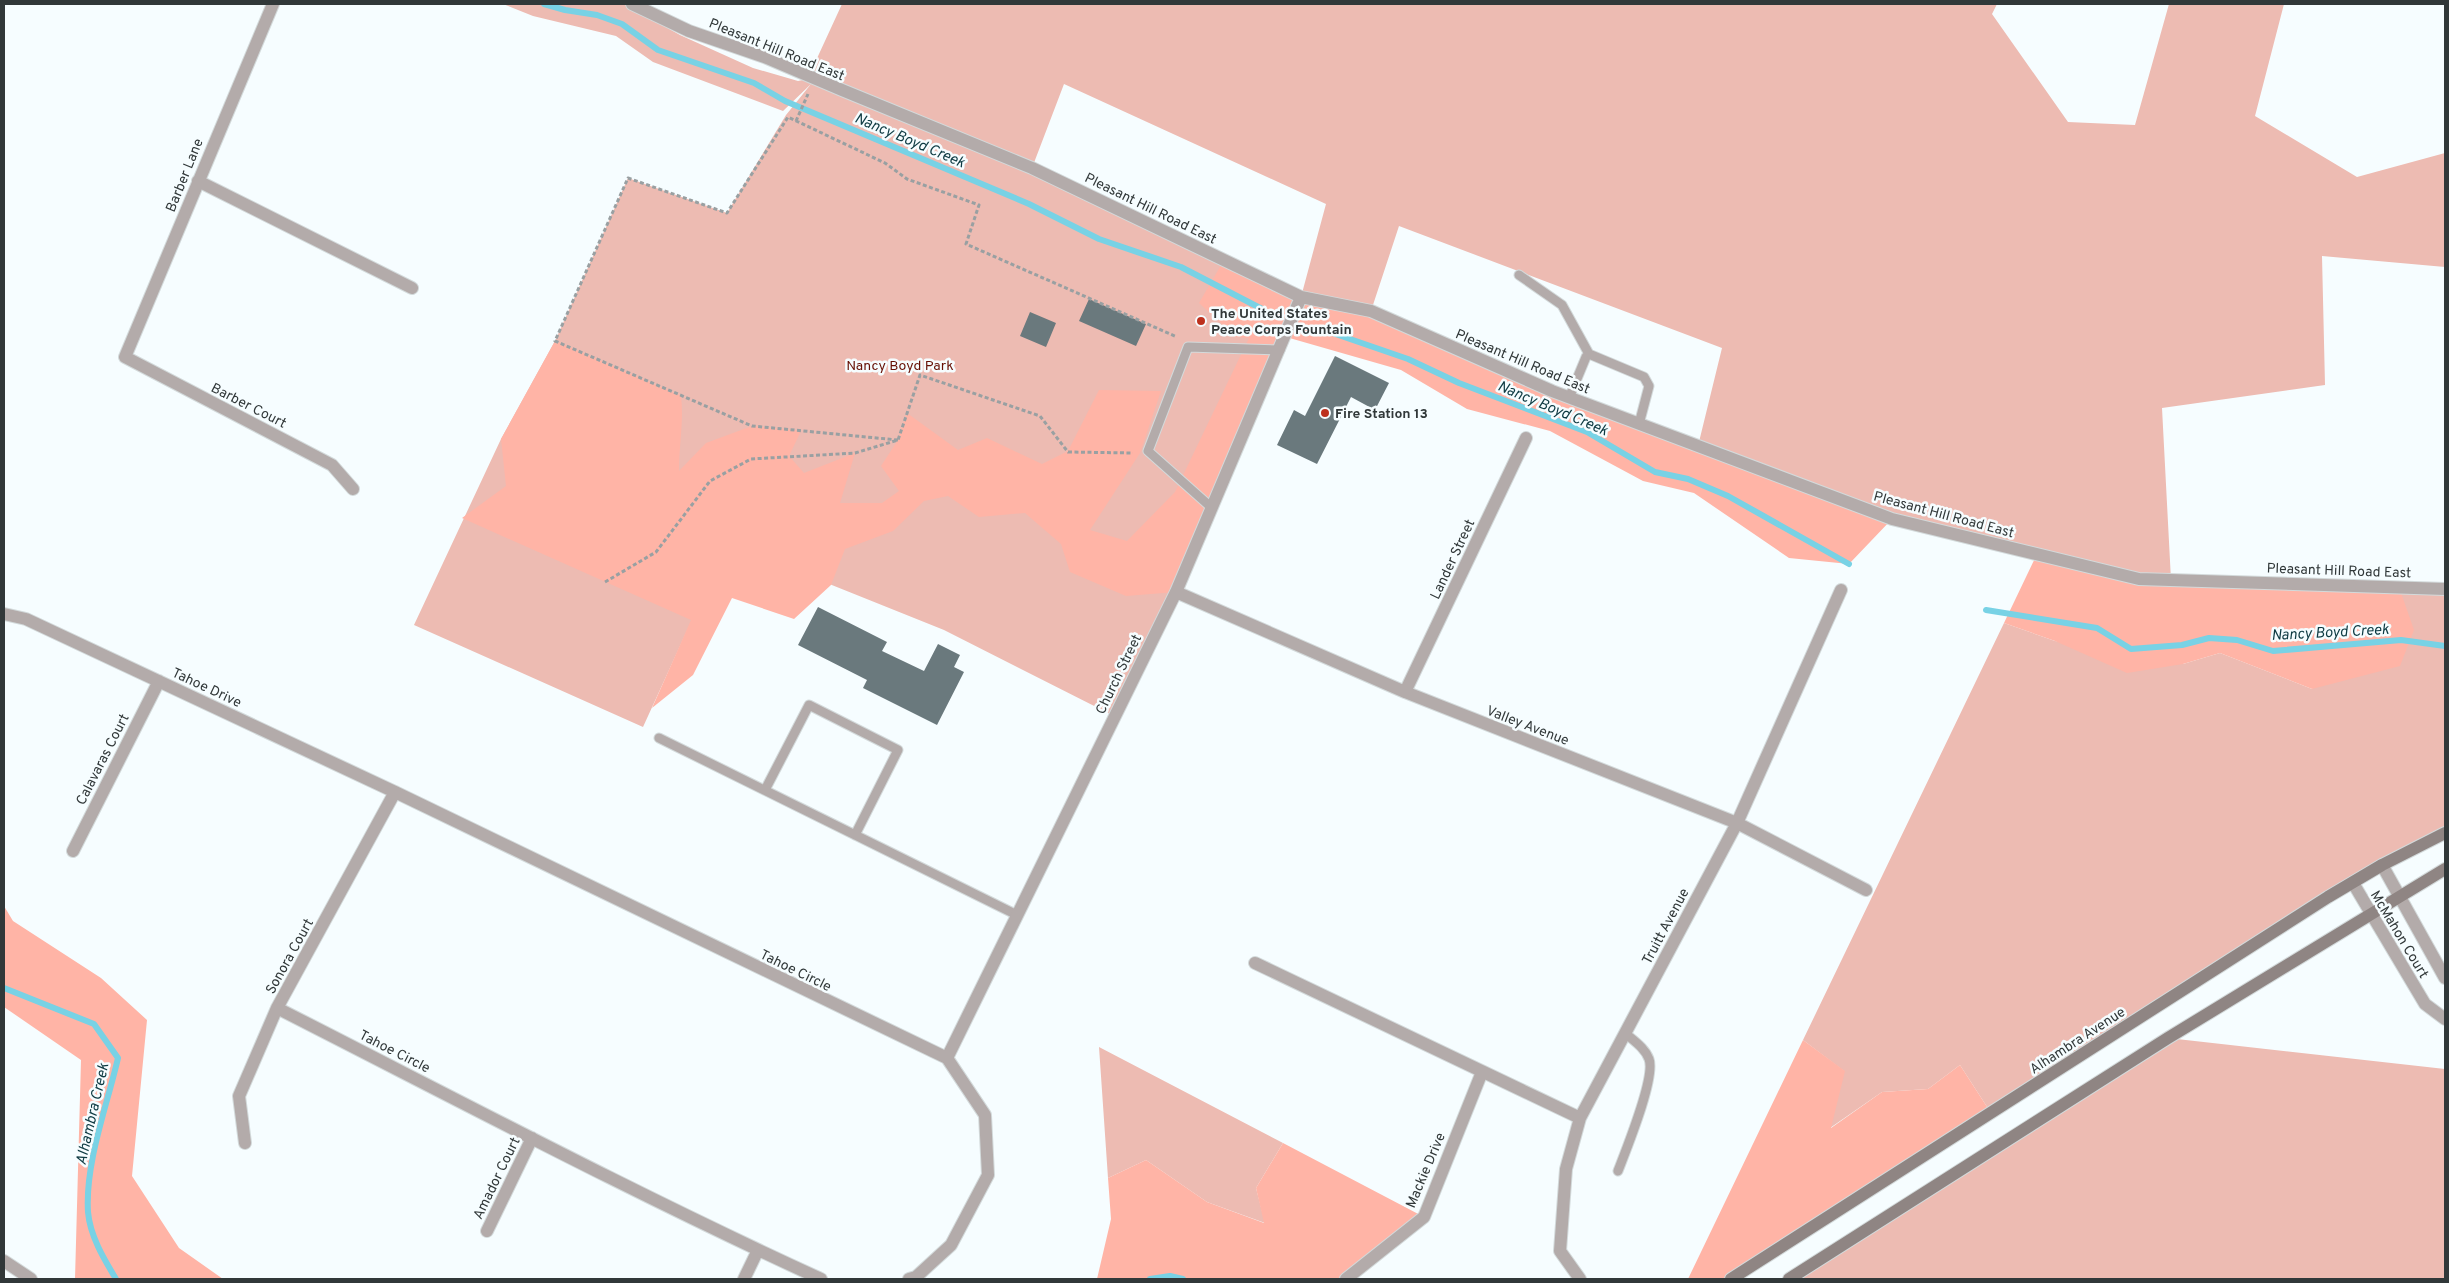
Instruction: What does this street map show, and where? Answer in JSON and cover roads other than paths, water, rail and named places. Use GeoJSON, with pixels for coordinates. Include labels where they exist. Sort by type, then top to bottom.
{"type":"FeatureCollection","features":[{"type":"Feature","properties":{"kind":"main road","name":"Alhambra Avenue"},"geometry":{"type":"LineString","coordinates":[[1731,1279],[2353,883],[2382,865],[2445,834]]}},
{"type":"Feature","properties":{"kind":"main road"},"geometry":{"type":"LineString","coordinates":[[1789,1279],[2168,1038],[2445,869]]}},
{"type":"Feature","properties":{"kind":"street","name":"Barber Lane"},"geometry":{"type":"LineString","coordinates":[[125,357],[273,4]]}},
{"type":"Feature","properties":{"kind":"street","name":"Pleasant Hill Road East"},"geometry":{"type":"LineString","coordinates":[[632,4],[689,31],[816,78],[1032,168],[1301,297],[1371,311],[1569,398],[1892,519],[2139,579],[2445,589]]}},
{"type":"Feature","properties":{"kind":"street"},"geometry":{"type":"LineString","coordinates":[[198,181],[412,288]]}},
{"type":"Feature","properties":{"kind":"street","name":"Church Street"},"geometry":{"type":"LineString","coordinates":[[947,1058],[1176,592],[1301,297]]}},
{"type":"Feature","properties":{"kind":"street","name":"Barber Court"},"geometry":{"type":"LineString","coordinates":[[125,357],[332,465],[353,489]]}},
{"type":"Feature","properties":{"kind":"street","name":"Lander Street"},"geometry":{"type":"LineString","coordinates":[[1405,692],[1526,438]]}},
{"type":"Feature","properties":{"kind":"street","name":"Truitt Avenue"},"geometry":{"type":"LineString","coordinates":[[1580,1279],[1560,1251],[1566,1169],[1580,1118],[1737,823],[1841,590]]}},
{"type":"Feature","properties":{"kind":"street","name":"Valley Avenue"},"geometry":{"type":"LineString","coordinates":[[1176,592],[1405,692],[1737,823],[1866,890]]}},
{"type":"Feature","properties":{"kind":"street","name":"Tahoe Drive"},"geometry":{"type":"LineString","coordinates":[[4,614],[26,619],[395,792]]}},
{"type":"Feature","properties":{"kind":"street","name":"Calavaras Court"},"geometry":{"type":"LineString","coordinates":[[73,851],[159,681]]}},
{"type":"Feature","properties":{"kind":"street","name":"Sonora Court"},"geometry":{"type":"LineString","coordinates":[[245,1143],[238,1096],[277,1008],[395,792]]}},
{"type":"Feature","properties":{"kind":"street","name":"Tahoe Circle"},"geometry":{"type":"LineString","coordinates":[[395,792],[947,1058]]}},
{"type":"Feature","properties":{"kind":"street","name":"McMahon Court"},"geometry":{"type":"LineString","coordinates":[[2382,865],[2445,978]]}},
{"type":"Feature","properties":{"kind":"street","name":"McMahon Court"},"geometry":{"type":"LineString","coordinates":[[2353,883],[2424,1004],[2445,1019]]}},
{"type":"Feature","properties":{"kind":"street"},"geometry":{"type":"LineString","coordinates":[[1255,963],[1580,1118]]}},
{"type":"Feature","properties":{"kind":"street","name":"Tahoe Circle"},"geometry":{"type":"LineString","coordinates":[[277,1008],[532,1138],[758,1250],[822,1279]]}},
{"type":"Feature","properties":{"kind":"street"},"geometry":{"type":"LineString","coordinates":[[909,1279],[916,1277],[951,1245],[988,1175],[985,1115],[947,1058]]}},
{"type":"Feature","properties":{"kind":"street","name":"Mackie Drive"},"geometry":{"type":"LineString","coordinates":[[1346,1279],[1424,1216],[1482,1072]]}},
{"type":"Feature","properties":{"kind":"street","name":"Amador Court"},"geometry":{"type":"LineString","coordinates":[[487,1231],[532,1138]]}},
{"type":"Feature","properties":{"kind":"street"},"geometry":{"type":"LineString","coordinates":[[744,1279],[758,1250]]}},
{"type":"Feature","properties":{"kind":"street"},"geometry":{"type":"LineString","coordinates":[[4,1262],[31,1279]]}},
{"type":"Feature","properties":{"kind":"lane"},"geometry":{"type":"LineString","coordinates":[[1519,275],[1562,305],[1589,354],[1644,377],[1649,386],[1639,424]]}},
{"type":"Feature","properties":{"kind":"lane"},"geometry":{"type":"LineString","coordinates":[[1212,508],[1148,450],[1188,347],[1280,350]]}},
{"type":"Feature","properties":{"kind":"lane"},"geometry":{"type":"LineString","coordinates":[[1569,398],[1589,354]]}},
{"type":"Feature","properties":{"kind":"lane"},"geometry":{"type":"LineString","coordinates":[[766,790],[809,705],[898,750],[855,835]]}},
{"type":"Feature","properties":{"kind":"lane"},"geometry":{"type":"LineString","coordinates":[[660,738],[1017,915]]}},
{"type":"Feature","properties":{"kind":"lane"},"geometry":{"type":"LineString","coordinates":[[1618,1171],[1632,1138],[1651,1065],[1645,1052],[1625,1034]]}},
{"type":"Feature","properties":{"kind":"waterway","name":"Nancy Boyd Creek"},"geometry":{"type":"LineString","coordinates":[[544,4],[565,10],[597,15],[622,24],[658,50],[754,83],[785,101],[1029,204],[1099,239],[1181,267],[1264,310]]}},
{"type":"Feature","properties":{"kind":"waterway","name":"Nancy Boyd Creek"},"geometry":{"type":"LineString","coordinates":[[1321,329],[1408,359],[1459,383],[1587,432],[1655,472],[1688,479],[1728,496],[1849,564]]}},
{"type":"Feature","properties":{"kind":"waterway","name":"Nancy Boyd Creek"},"geometry":{"type":"LineString","coordinates":[[1986,610],[2097,628],[2131,649],[2182,645],[2209,638],[2237,640],[2273,651],[2401,640],[2445,646]]}},
{"type":"Feature","properties":{"kind":"waterway","name":"Alhambra Creek"},"geometry":{"type":"LineString","coordinates":[[4,988],[94,1024],[118,1058],[93,1154],[88,1193],[89,1221],[102,1255],[116,1279]]}},
{"type":"Feature","properties":{"kind":"waterway","name":"Alhambra Creek"},"geometry":{"type":"LineString","coordinates":[[1150,1279],[1170,1276],[1183,1279]]}},
{"type":"Feature","properties":{"kind":"place","name":"The United States Peace Corps Fountain"},"geometry":{"type":"Point","coordinates":[1201,321]}},
{"type":"Feature","properties":{"kind":"place","name":"Fire Station 13"},"geometry":{"type":"Point","coordinates":[1325,413]}},
{"type":"Feature","properties":{"kind":"park label","name":"Nancy Boyd Park"},"geometry":{"type":"Point","coordinates":[900,365]}}]}
